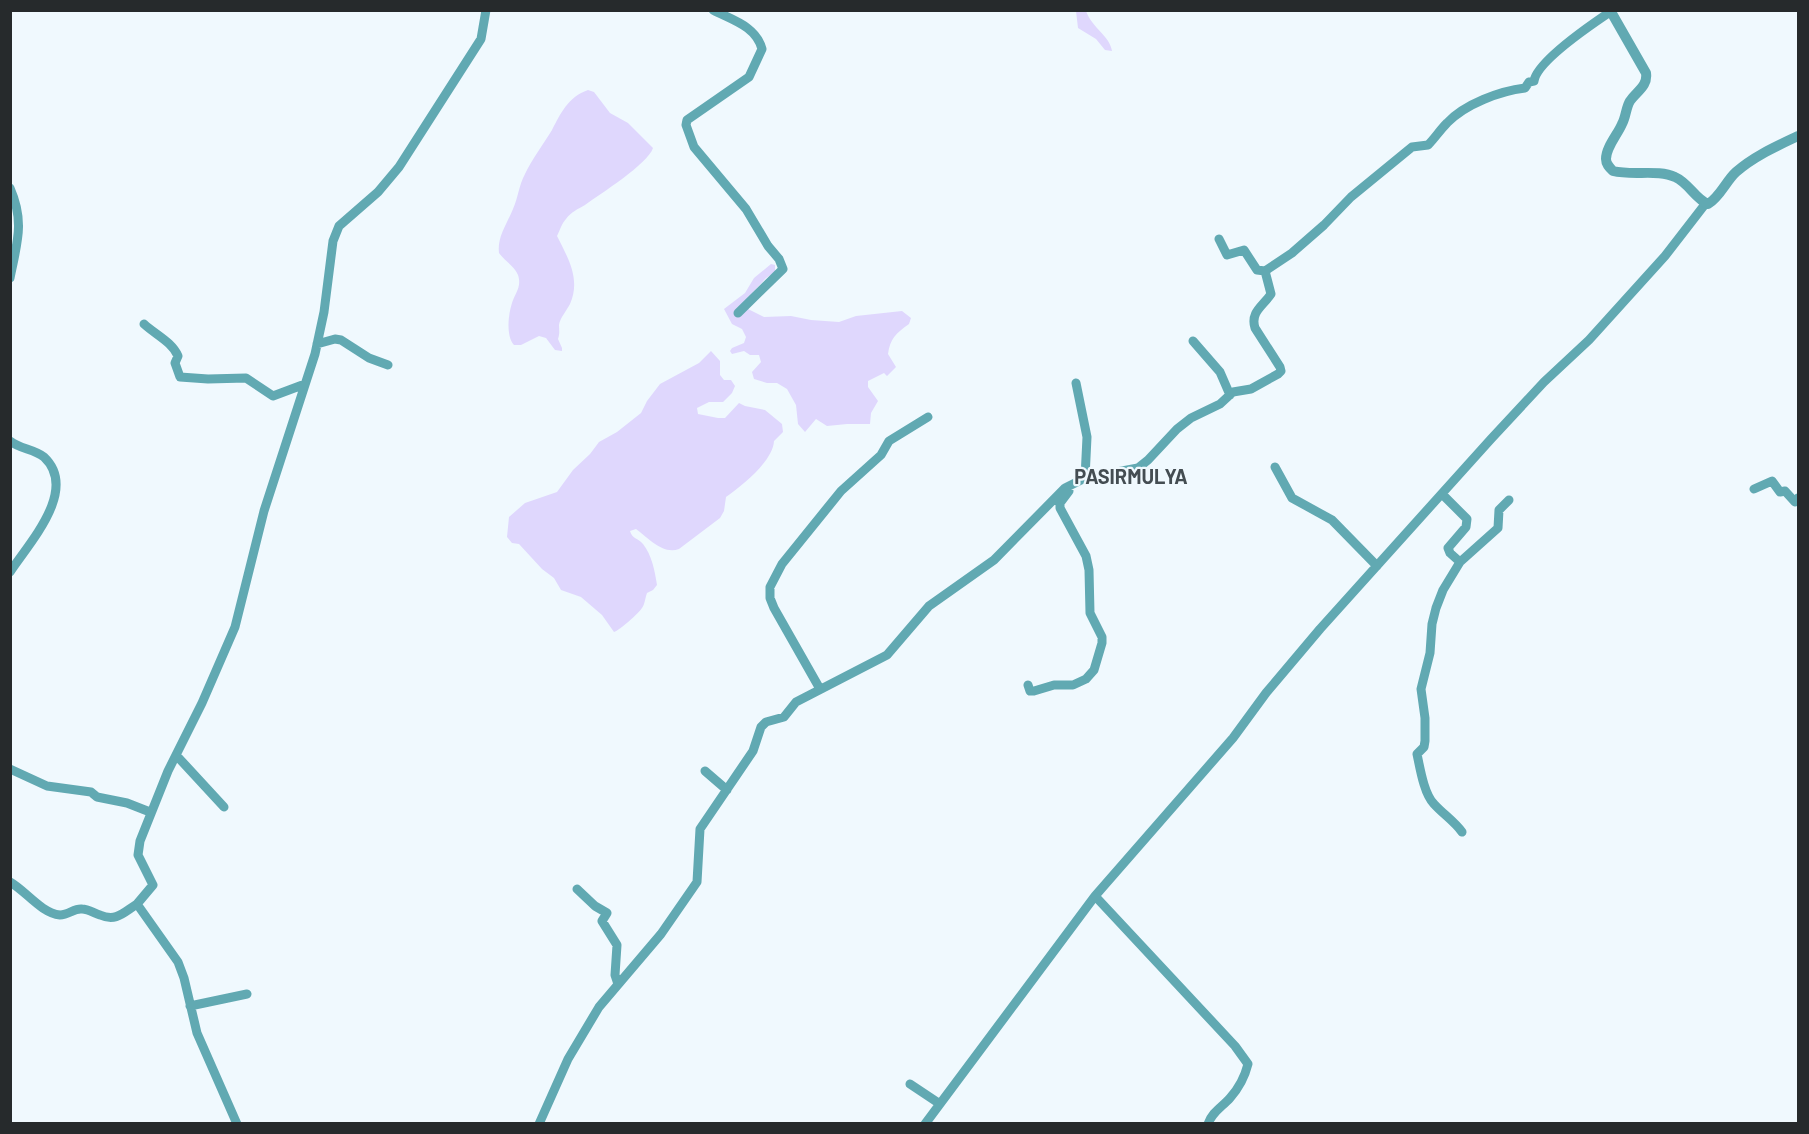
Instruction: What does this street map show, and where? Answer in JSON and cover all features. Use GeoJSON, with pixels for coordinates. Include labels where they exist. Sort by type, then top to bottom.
{"type":"FeatureCollection","features":[{"type":"Feature","properties":{"kind":"street"},"geometry":{"type":"LineString","coordinates":[[10,882],[43,908],[58,915],[85,909],[106,918],[116,918],[136,904],[153,885],[138,855],[140,841],[150,812],[235,627],[264,511],[317,344],[324,312],[333,241],[339,226],[378,192],[399,167],[482,39],[486,10]]}},
{"type":"Feature","properties":{"kind":"street"},"geometry":{"type":"LineString","coordinates":[[713,10],[750,29],[760,41],[762,49],[749,77],[687,120],[686,125],[694,147],[746,209],[768,246],[779,259],[783,269],[738,313]]}},
{"type":"Feature","properties":{"kind":"street"},"geometry":{"type":"LineString","coordinates":[[1264,271],[1292,253],[1351,197],[1412,147],[1428,145],[1460,112],[1484,99],[1525,88],[1529,82],[1534,81],[1536,73],[1558,51],[1611,11],[1646,73],[1647,79],[1646,84],[1629,102],[1624,121],[1606,159],[1608,166],[1613,171],[1674,176],[1686,183],[1706,203]]}},
{"type":"Feature","properties":{"kind":"street"},"geometry":{"type":"LineString","coordinates":[[925,1124],[1095,896],[1233,738],[1266,693],[1320,628],[1529,398],[1589,340],[1665,256],[1706,203],[1711,203],[1728,180],[1748,163],[1798,136]]}},
{"type":"Feature","properties":{"kind":"street"},"geometry":{"type":"LineString","coordinates":[[10,188],[18,207],[20,224],[10,278]]}},
{"type":"Feature","properties":{"kind":"street"},"geometry":{"type":"LineString","coordinates":[[1219,238],[1227,255],[1244,250],[1256,268],[1264,271]]}},
{"type":"Feature","properties":{"kind":"street"},"geometry":{"type":"LineString","coordinates":[[539,1124],[568,1059],[599,1007],[661,934],[697,882],[700,829],[753,751],[761,727],[766,722],[784,717],[794,704],[820,689],[887,655],[929,606],[994,560],[1065,488],[1080,480],[1138,468],[1191,418],[1220,404],[1233,392],[1262,385],[1281,371],[1253,322],[1256,312],[1271,294],[1264,271]]}},
{"type":"Feature","properties":{"kind":"street"},"geometry":{"type":"LineString","coordinates":[[144,324],[169,343],[177,353],[175,363],[180,376],[208,379],[246,378],[273,396],[305,384]]}},
{"type":"Feature","properties":{"kind":"street"},"geometry":{"type":"LineString","coordinates":[[317,344],[335,339],[341,340],[369,358],[388,365]]}},
{"type":"Feature","properties":{"kind":"street"},"geometry":{"type":"LineString","coordinates":[[1193,341],[1220,372],[1230,395]]}},
{"type":"Feature","properties":{"kind":"street"},"geometry":{"type":"LineString","coordinates":[[1028,685],[1031,691],[1054,685],[1073,685],[1086,680],[1094,670],[1102,643],[1102,637],[1090,613],[1089,570],[1086,556],[1060,508],[1060,503],[1080,480],[1087,437],[1076,383]]}},
{"type":"Feature","properties":{"kind":"street"},"geometry":{"type":"LineString","coordinates":[[820,689],[774,608],[770,598],[770,587],[782,564],[841,491],[881,455],[894,437],[928,417]]}},
{"type":"Feature","properties":{"kind":"street"},"geometry":{"type":"LineString","coordinates":[[10,441],[41,455],[53,471],[56,486],[50,512],[10,572]]}},
{"type":"Feature","properties":{"kind":"street"},"geometry":{"type":"LineString","coordinates":[[1275,467],[1292,498],[1332,520],[1377,566]]}},
{"type":"Feature","properties":{"kind":"street"},"geometry":{"type":"LineString","coordinates":[[1754,489],[1772,481],[1780,492],[1785,491],[1795,502],[1798,498]]}},
{"type":"Feature","properties":{"kind":"street"},"geometry":{"type":"LineString","coordinates":[[1442,494],[1467,519],[1466,527],[1448,548],[1460,562]]}},
{"type":"Feature","properties":{"kind":"street"},"geometry":{"type":"LineString","coordinates":[[1462,832],[1427,796],[1417,756],[1417,753],[1424,747],[1425,741],[1421,689],[1430,653],[1432,624],[1443,590],[1460,562],[1498,528],[1499,510],[1509,500]]}},
{"type":"Feature","properties":{"kind":"street"},"geometry":{"type":"LineString","coordinates":[[176,755],[224,807]]}},
{"type":"Feature","properties":{"kind":"street"},"geometry":{"type":"LineString","coordinates":[[10,769],[47,786],[91,792],[97,797],[127,803],[150,812]]}},
{"type":"Feature","properties":{"kind":"street"},"geometry":{"type":"LineString","coordinates":[[705,771],[727,790]]}},
{"type":"Feature","properties":{"kind":"street"},"geometry":{"type":"LineString","coordinates":[[577,890],[607,913],[602,921],[618,945],[615,975],[618,984]]}},
{"type":"Feature","properties":{"kind":"street"},"geometry":{"type":"LineString","coordinates":[[1095,896],[1248,1064],[1246,1073],[1232,1096],[1211,1116],[1208,1124]]}},
{"type":"Feature","properties":{"kind":"street"},"geometry":{"type":"LineString","coordinates":[[136,904],[178,962],[197,1033],[237,1124]]}},
{"type":"Feature","properties":{"kind":"street"},"geometry":{"type":"LineString","coordinates":[[190,1006],[247,994]]}},
{"type":"Feature","properties":{"kind":"street"},"geometry":{"type":"LineString","coordinates":[[910,1084],[940,1104]]}},
{"type":"Feature","properties":{"kind":"shaded area"},"geometry":{"type":"Polygon","coordinates":[[[1076,11],[1086,11],[1108,41],[1112,51],[1105,50],[1096,39],[1078,28],[1076,11]]]}},
{"type":"Feature","properties":{"kind":"shaded area"},"geometry":{"type":"Polygon","coordinates":[[[588,90],[594,92],[610,113],[628,123],[653,148],[633,170],[572,213],[561,227],[557,236],[574,277],[573,295],[559,325],[558,339],[562,351],[555,350],[546,338],[539,336],[521,345],[514,345],[509,331],[509,319],[519,279],[514,269],[499,253],[501,236],[531,163],[566,106],[575,97],[588,90]]]}},
{"type":"Feature","properties":{"kind":"shaded area"},"geometry":{"type":"Polygon","coordinates":[[[771,264],[775,265],[775,272],[766,278],[743,303],[744,307],[764,317],[791,316],[839,322],[856,316],[902,311],[911,318],[909,324],[897,333],[890,344],[888,354],[896,367],[887,376],[884,373],[868,381],[868,387],[878,401],[871,413],[870,424],[827,426],[816,419],[805,432],[798,424],[796,405],[787,389],[777,383],[754,379],[752,372],[761,362],[759,355],[750,355],[744,351],[732,354],[730,351],[744,343],[746,337],[742,329],[732,324],[724,309],[745,293],[754,278],[771,264]]]}},
{"type":"Feature","properties":{"kind":"shaded area"},"geometry":{"type":"Polygon","coordinates":[[[711,351],[720,361],[720,375],[724,380],[731,380],[735,386],[723,402],[709,402],[697,408],[698,414],[725,418],[739,403],[765,410],[782,424],[783,432],[774,441],[763,465],[726,497],[724,511],[720,518],[679,549],[667,550],[636,529],[630,531],[649,553],[657,585],[647,593],[640,611],[614,632],[602,615],[581,597],[561,590],[554,578],[542,569],[519,544],[512,543],[507,537],[509,517],[525,503],[557,492],[573,470],[599,442],[617,432],[641,413],[660,384],[699,363],[711,351]]]}},
{"type":"Feature","properties":{"kind":"district","name":"PASIRMULYA"},"geometry":{"type":"Point","coordinates":[1131,476]}}]}
